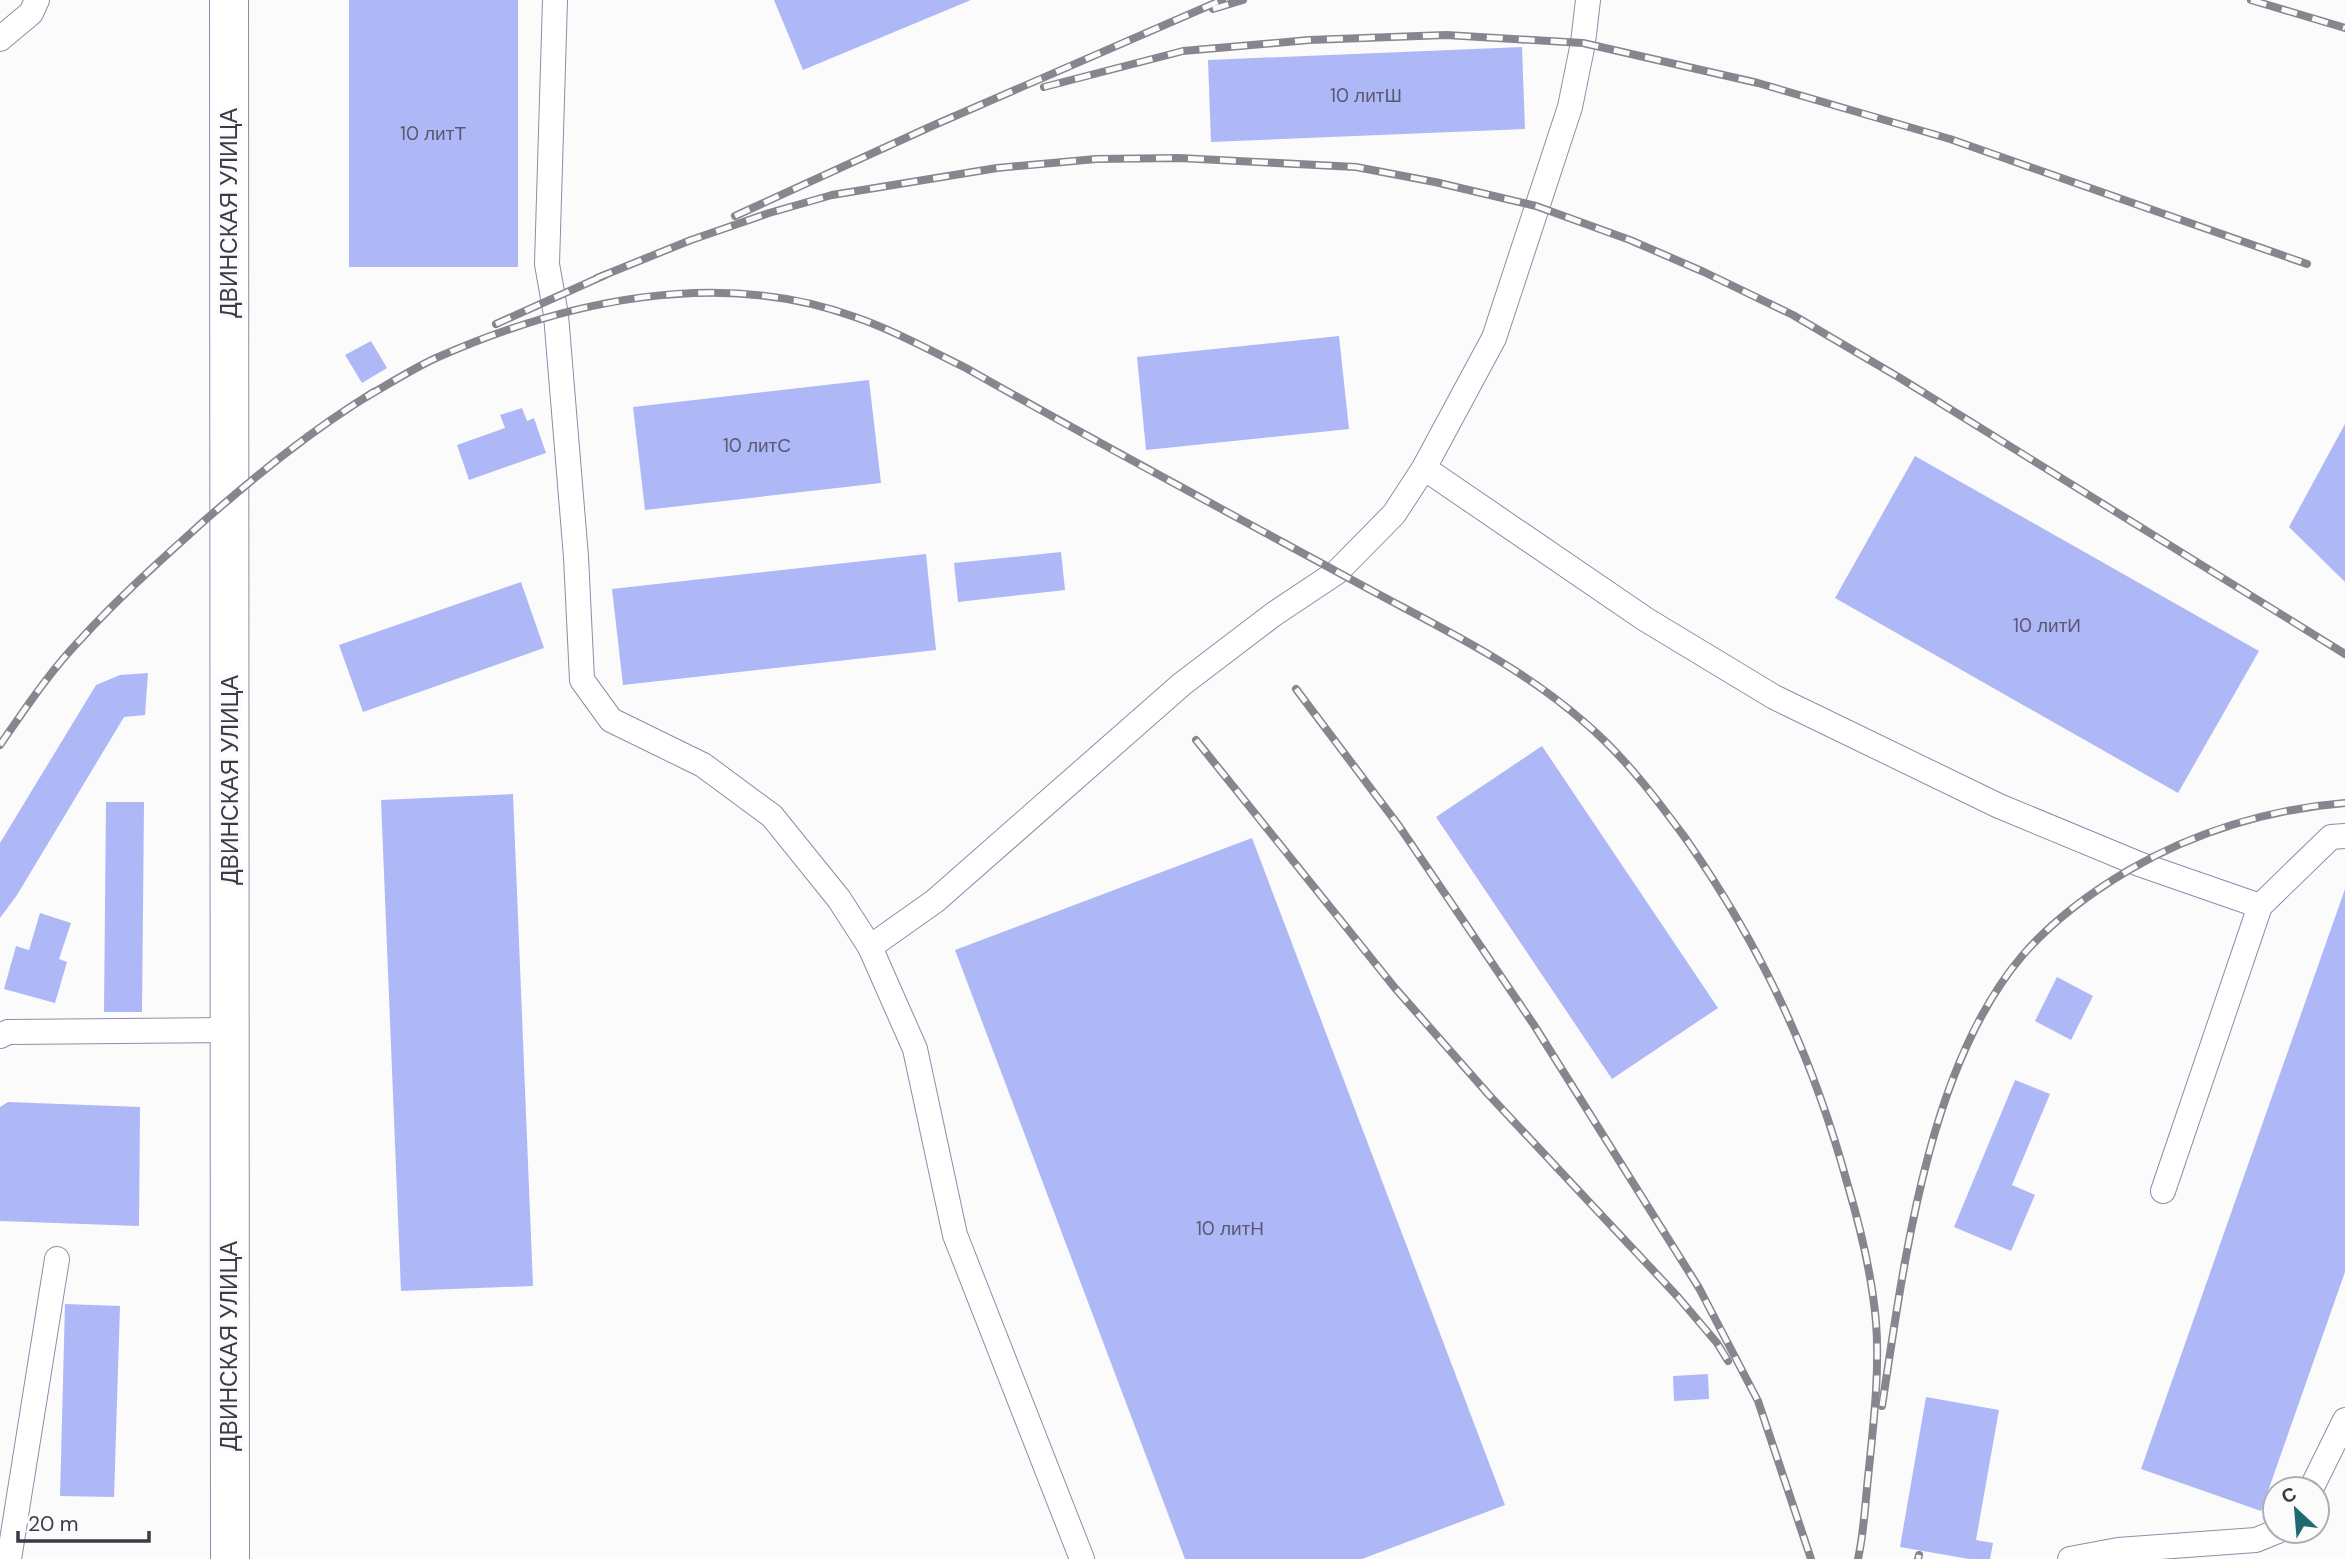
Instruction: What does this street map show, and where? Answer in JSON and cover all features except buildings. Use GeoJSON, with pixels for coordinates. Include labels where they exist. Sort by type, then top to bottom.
{"type":"FeatureCollection","features":[{"type":"Feature","properties":{"kind":"street","name":"ДВИНСКАЯ УЛИЦА"},"geometry":{"type":"LineString","coordinates":[[229,0],[230,1559]]}},
{"type":"Feature","properties":{"kind":"lane"},"geometry":{"type":"LineString","coordinates":[[0,39],[31,13],[37,0]]}},
{"type":"Feature","properties":{"kind":"lane"},"geometry":{"type":"LineString","coordinates":[[555,0],[547,264],[556,315],[576,557],[582,680],[611,720],[703,765],[772,816],[839,899],[870,947],[915,1049],[955,1235],[1082,1559]]}},
{"type":"Feature","properties":{"kind":"lane"},"geometry":{"type":"LineString","coordinates":[[870,947],[935,901],[1182,684],[1274,614],[1337,572],[1394,514],[1424,468],[1494,338],[1570,107],[1583,43],[1588,0]]}},
{"type":"Feature","properties":{"kind":"lane"},"geometry":{"type":"LineString","coordinates":[[1424,468],[1646,619],[1774,697],[1999,806],[2139,864],[2260,906]]}},
{"type":"Feature","properties":{"kind":"lane"},"geometry":{"type":"LineString","coordinates":[[2163,1191],[2260,906],[2332,837],[2345,836]]}},
{"type":"Feature","properties":{"kind":"lane"},"geometry":{"type":"LineString","coordinates":[[0,1036],[8,1032],[231,1030]]}},
{"type":"Feature","properties":{"kind":"lane"},"geometry":{"type":"LineString","coordinates":[[9,1559],[57,1259]]}},
{"type":"Feature","properties":{"kind":"lane"},"geometry":{"type":"LineString","coordinates":[[2318,1475],[2345,1420]]}},
{"type":"Feature","properties":{"kind":"lane"},"geometry":{"type":"LineString","coordinates":[[2070,1559],[2118,1550],[2261,1538]]}},
{"type":"Feature","properties":{"kind":"railway"},"geometry":{"type":"LineString","coordinates":[[735,216],[932,126],[1222,0]]}},
{"type":"Feature","properties":{"kind":"railway"},"geometry":{"type":"LineString","coordinates":[[1213,9],[1243,0]]}},
{"type":"Feature","properties":{"kind":"railway"},"geometry":{"type":"LineString","coordinates":[[2251,0],[2345,28]]}},
{"type":"Feature","properties":{"kind":"railway"},"geometry":{"type":"LineString","coordinates":[[1044,87],[1183,51],[1309,40],[1446,35],[1583,43],[1758,83],[1950,139],[2307,264]]}},
{"type":"Feature","properties":{"kind":"railway"},"geometry":{"type":"LineString","coordinates":[[597,278],[691,240],[832,195],[997,168],[1096,159],[1179,158],[1356,167],[1435,182],[1536,206],[1630,240],[1793,315],[1900,378],[2345,654]]}},
{"type":"Feature","properties":{"kind":"railway"},"geometry":{"type":"LineString","coordinates":[[496,324],[605,275]]}},
{"type":"Feature","properties":{"kind":"railway"},"geometry":{"type":"LineString","coordinates":[[366,397],[427,362],[485,338],[589,307],[642,297],[696,293],[749,294],[803,302],[869,322],[966,368],[1473,645],[1558,700],[1612,749],[1686,839],[1761,963],[1819,1093],[1857,1219],[1869,1270],[1876,1322],[1875,1400],[1858,1559]]}},
{"type":"Feature","properties":{"kind":"railway"},"geometry":{"type":"LineString","coordinates":[[0,745],[59,664],[95,623],[141,579],[265,469],[329,421],[374,392]]}},
{"type":"Feature","properties":{"kind":"railway"},"geometry":{"type":"LineString","coordinates":[[1296,689],[1399,826],[1534,1025],[1699,1288],[1758,1401],[1811,1559]]}},
{"type":"Feature","properties":{"kind":"railway"},"geometry":{"type":"LineString","coordinates":[[1196,740],[1395,988],[1489,1095],[1678,1297],[1717,1343],[1728,1361]]}},
{"type":"Feature","properties":{"kind":"railway"},"geometry":{"type":"LineString","coordinates":[[1882,1406],[1911,1231],[1942,1110],[1963,1054],[1990,1002],[2022,956],[2072,908],[2154,856],[2233,824],[2289,811],[2345,803]]}},
{"type":"Feature","properties":{"kind":"railway"},"geometry":{"type":"LineString","coordinates":[[1918,1559],[1919,1555]]}}]}
